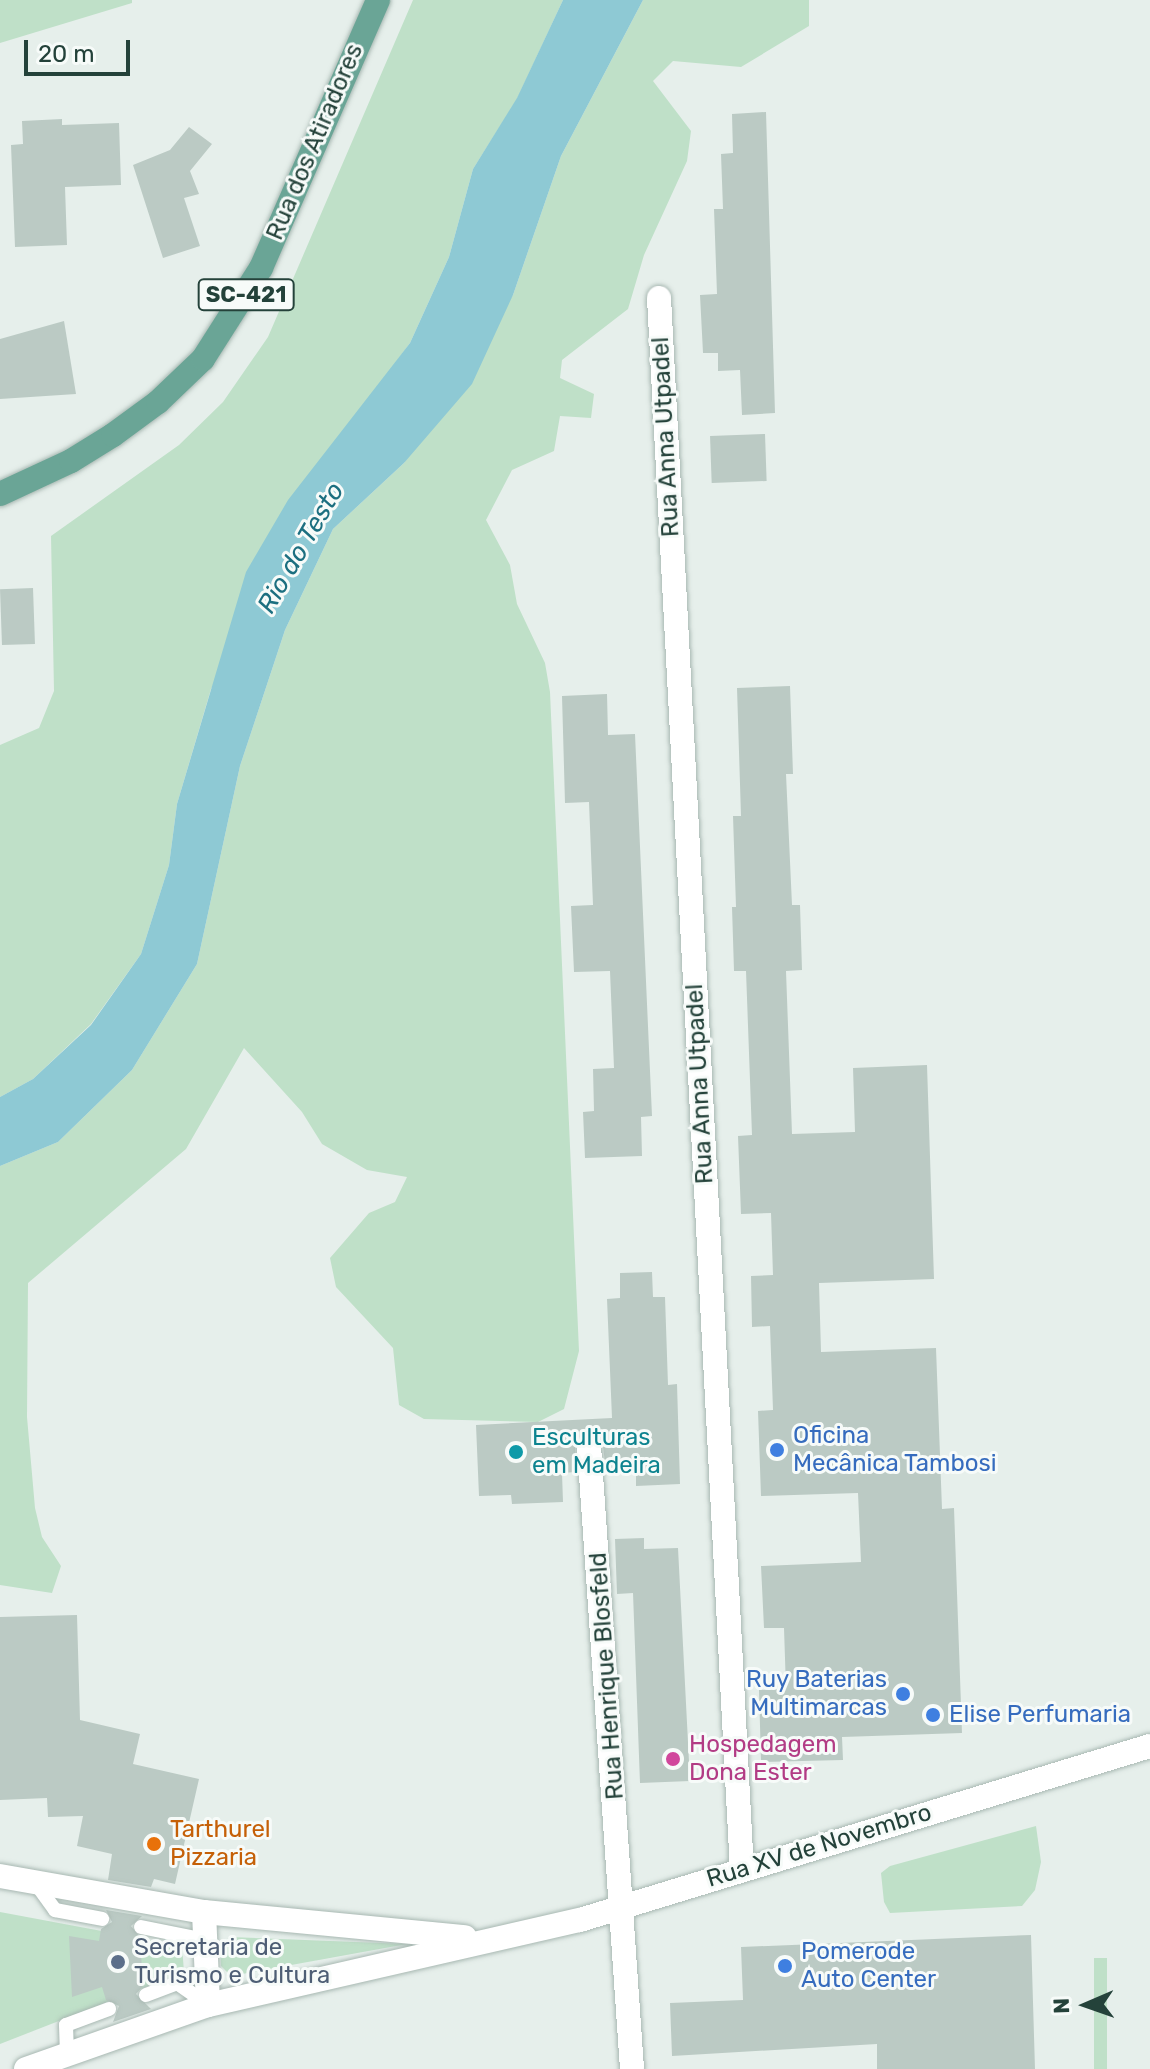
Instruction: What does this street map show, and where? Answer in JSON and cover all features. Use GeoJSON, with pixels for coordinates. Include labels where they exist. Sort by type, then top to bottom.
{"type":"FeatureCollection","features":[{"type":"Feature","properties":{"kind":"main road","name":"Rua dos Atiradores"},"geometry":{"type":"LineString","coordinates":[[0,494],[71,461],[113,435],[158,402],[203,359],[261,268],[378,0]]}},
{"type":"Feature","properties":{"kind":"street","name":"Rua Anna Utpadel"},"geometry":{"type":"LineString","coordinates":[[659,298],[742,1870]]}},
{"type":"Feature","properties":{"kind":"street","name":"Rua Henrique Blosfeld"},"geometry":{"type":"LineString","coordinates":[[589,1446],[624,1906],[632,2069]]}},
{"type":"Feature","properties":{"kind":"street","name":"Rua XV de Novembro"},"geometry":{"type":"LineString","coordinates":[[26,2069],[208,2005],[624,1906],[1150,1746]]}},
{"type":"Feature","properties":{"kind":"street","name":"Rua XV de Novembro"},"geometry":{"type":"LineString","coordinates":[[0,1876],[204,1912],[486,1939]]}},
{"type":"Feature","properties":{"kind":"street"},"geometry":{"type":"LineString","coordinates":[[204,1912],[208,2005]]}},
{"type":"Feature","properties":{"kind":"lane"},"geometry":{"type":"LineString","coordinates":[[34,1881],[55,1910],[102,1919]]}},
{"type":"Feature","properties":{"kind":"lane"},"geometry":{"type":"LineString","coordinates":[[176,1934],[204,1912]]}},
{"type":"Feature","properties":{"kind":"lane"},"geometry":{"type":"LineString","coordinates":[[141,1927],[205,1940]]}},
{"type":"Feature","properties":{"kind":"lane"},"geometry":{"type":"LineString","coordinates":[[146,1995],[207,1972]]}},
{"type":"Feature","properties":{"kind":"lane"},"geometry":{"type":"LineString","coordinates":[[177,1983],[208,2005]]}},
{"type":"Feature","properties":{"kind":"lane"},"geometry":{"type":"LineString","coordinates":[[67,2054],[66,2025],[109,2009]]}},
{"type":"Feature","properties":{"kind":"green space"},"geometry":{"type":"Polygon","coordinates":[[[0,0],[132,0],[132,3],[0,43],[0,0]]]}},
{"type":"Feature","properties":{"kind":"green space"},"geometry":{"type":"Polygon","coordinates":[[[413,0],[563,0],[517,99],[473,169],[449,257],[410,343],[360,411],[211,689],[177,804],[169,865],[141,954],[91,1024],[33,1079],[0,1097],[0,745],[39,728],[54,691],[51,536],[179,445],[223,402],[268,337],[413,0]]]}},
{"type":"Feature","properties":{"kind":"green space"},"geometry":{"type":"Polygon","coordinates":[[[643,0],[809,0],[809,26],[741,67],[673,61],[653,81],[691,131],[687,161],[644,255],[628,309],[562,360],[560,378],[594,394],[591,418],[560,416],[554,451],[512,470],[486,520],[510,565],[517,604],[545,663],[550,692],[579,1351],[564,1409],[538,1422],[424,1419],[399,1405],[393,1348],[336,1287],[330,1258],[369,1213],[395,1202],[407,1177],[367,1170],[322,1144],[302,1112],[244,1048],[186,1149],[28,1283],[27,1417],[35,1508],[42,1537],[61,1566],[52,1593],[0,1585],[0,1166],[58,1142],[132,1070],[197,964],[240,766],[285,630],[333,529],[404,463],[513,295],[561,156],[643,0]]]}},
{"type":"Feature","properties":{"kind":"green space"},"geometry":{"type":"Polygon","coordinates":[[[1036,1826],[1041,1862],[1035,1890],[1022,1906],[890,1913],[884,1902],[881,1873],[890,1866],[1036,1826]]]}},
{"type":"Feature","properties":{"kind":"green space"},"geometry":{"type":"Polygon","coordinates":[[[0,1912],[182,1946],[184,1972],[0,2044],[0,1912]]]}},
{"type":"Feature","properties":{"kind":"green space"},"geometry":{"type":"Polygon","coordinates":[[[230,1937],[407,1944],[231,1976],[221,1966],[220,1945],[230,1937]]]}},
{"type":"Feature","properties":{"kind":"green space"},"geometry":{"type":"Polygon","coordinates":[[[1094,1958],[1107,1958],[1107,2069],[1094,2069],[1094,1958]]]}},
{"type":"Feature","properties":{"kind":"water","name":"Rio do Testo"},"geometry":{"type":"Polygon","coordinates":[[[563,0],[643,0],[561,156],[513,295],[472,384],[404,463],[333,529],[285,630],[240,766],[197,964],[132,1070],[58,1142],[0,1166],[0,1097],[33,1079],[91,1025],[141,954],[169,865],[177,804],[246,572],[288,500],[410,343],[449,257],[473,169],[517,98],[563,0]]]}},
{"type":"Feature","properties":{"kind":"building"},"geometry":{"type":"Polygon","coordinates":[[[766,112],[775,413],[742,415],[740,370],[718,371],[718,353],[703,353],[700,295],[717,294],[714,209],[723,209],[721,154],[733,153],[732,114],[766,112]]]}},
{"type":"Feature","properties":{"kind":"building"},"geometry":{"type":"Polygon","coordinates":[[[62,119],[62,125],[119,123],[121,185],[65,187],[67,245],[15,247],[11,145],[23,144],[22,121],[62,119]]]}},
{"type":"Feature","properties":{"kind":"building"},"geometry":{"type":"Polygon","coordinates":[[[189,127],[212,144],[190,171],[199,194],[184,198],[200,246],[163,258],[133,165],[170,150],[189,127]]]}},
{"type":"Feature","properties":{"kind":"building"},"geometry":{"type":"Polygon","coordinates":[[[64,321],[76,394],[0,399],[0,339],[64,321]]]}},
{"type":"Feature","properties":{"kind":"building"},"geometry":{"type":"Polygon","coordinates":[[[765,434],[767,481],[712,483],[710,436],[765,434]]]}},
{"type":"Feature","properties":{"kind":"building"},"geometry":{"type":"Polygon","coordinates":[[[33,588],[35,644],[2,645],[0,589],[33,588]]]}},
{"type":"Feature","properties":{"kind":"building"},"geometry":{"type":"Polygon","coordinates":[[[790,686],[793,774],[786,774],[792,905],[800,905],[802,970],[786,971],[792,1134],[855,1132],[853,1068],[927,1065],[934,1279],[819,1283],[821,1352],[936,1348],[942,1509],[954,1508],[962,1733],[842,1737],[843,1760],[761,1762],[759,1690],[786,1689],[784,1628],[764,1628],[761,1566],[861,1562],[858,1493],[761,1496],[758,1411],[773,1410],[770,1326],[752,1327],[751,1276],[773,1275],[771,1213],[741,1214],[738,1136],[752,1135],[746,971],[734,971],[732,907],[736,907],[733,816],[741,816],[737,688],[790,686]]]}},
{"type":"Feature","properties":{"kind":"building"},"geometry":{"type":"Polygon","coordinates":[[[607,694],[608,735],[635,734],[652,1116],[641,1117],[642,1156],[585,1158],[583,1112],[594,1111],[593,1069],[614,1068],[610,971],[574,972],[571,906],[593,905],[589,802],[565,803],[562,696],[607,694]]]}},
{"type":"Feature","properties":{"kind":"building"},"geometry":{"type":"Polygon","coordinates":[[[652,1272],[653,1297],[665,1297],[668,1385],[677,1384],[680,1484],[636,1486],[636,1470],[606,1471],[602,1438],[589,1431],[575,1440],[576,1472],[562,1473],[563,1502],[512,1504],[511,1495],[479,1496],[476,1425],[612,1418],[607,1299],[620,1298],[620,1273],[652,1272]]]}},
{"type":"Feature","properties":{"kind":"building"},"geometry":{"type":"Polygon","coordinates":[[[644,1538],[644,1549],[678,1548],[690,1781],[640,1783],[633,1593],[617,1594],[615,1539],[644,1538]]]}},
{"type":"Feature","properties":{"kind":"building"},"geometry":{"type":"Polygon","coordinates":[[[77,1615],[80,1720],[140,1734],[133,1764],[199,1779],[175,1884],[154,1879],[151,1887],[108,1880],[112,1854],[77,1846],[83,1816],[48,1817],[47,1798],[0,1800],[0,1617],[77,1615]]]}},
{"type":"Feature","properties":{"kind":"building"},"geometry":{"type":"Polygon","coordinates":[[[106,1910],[142,1916],[131,1926],[140,1937],[143,1986],[136,1994],[151,2009],[113,2022],[119,2006],[106,2000],[102,1987],[72,1997],[69,1936],[99,1941],[101,1929],[112,1922],[106,1910]]]}},
{"type":"Feature","properties":{"kind":"building"},"geometry":{"type":"Polygon","coordinates":[[[1031,1935],[1035,2069],[877,2069],[877,2044],[672,2056],[670,2003],[743,2000],[741,1947],[1031,1935]]]}},
{"type":"Feature","properties":{"kind":"place","name":"Oficina Mecânica Tambosi"},"geometry":{"type":"Point","coordinates":[777,1450]}},
{"type":"Feature","properties":{"kind":"place","name":"Esculturas em Madeira"},"geometry":{"type":"Point","coordinates":[516,1452]}},
{"type":"Feature","properties":{"kind":"place","name":"Ruy Baterias Multimarcas"},"geometry":{"type":"Point","coordinates":[903,1694]}},
{"type":"Feature","properties":{"kind":"place","name":"Elise Perfumaria"},"geometry":{"type":"Point","coordinates":[933,1715]}},
{"type":"Feature","properties":{"kind":"place","name":"Hospedagem Dona Ester"},"geometry":{"type":"Point","coordinates":[673,1759]}},
{"type":"Feature","properties":{"kind":"place","name":"Tarthurel Pizzaria"},"geometry":{"type":"Point","coordinates":[154,1844]}},
{"type":"Feature","properties":{"kind":"place","name":"Secretaria de Turismo e Cultura"},"geometry":{"type":"Point","coordinates":[118,1962]}},
{"type":"Feature","properties":{"kind":"place","name":"Pomerode Auto Center"},"geometry":{"type":"Point","coordinates":[785,1966]}}]}
